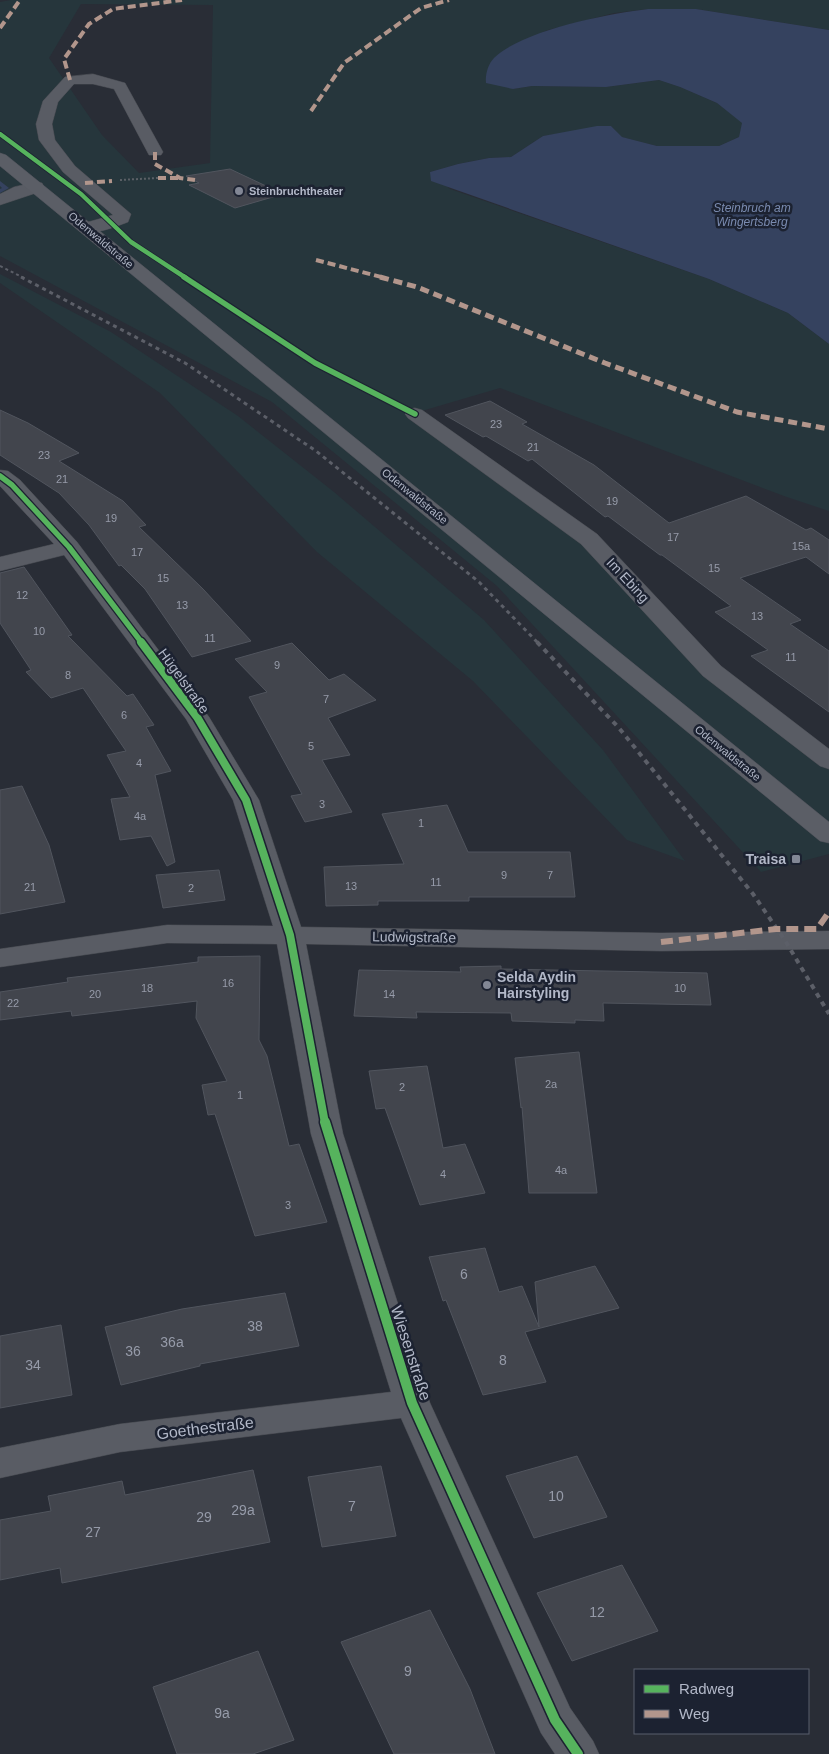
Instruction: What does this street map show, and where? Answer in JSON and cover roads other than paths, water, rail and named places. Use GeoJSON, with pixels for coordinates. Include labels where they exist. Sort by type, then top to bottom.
{"type":"FeatureCollection","features":[{"type":"Feature","properties":{"kind":"main road","name":"Odenwaldstraße"},"geometry":{"type":"LineString","coordinates":[[0,158],[829,835]]}},
{"type":"Feature","properties":{"kind":"street"},"geometry":{"type":"LineString","coordinates":[[87,228],[118,221],[122,218],[122,214],[69,169],[53,150],[44,124],[51,101],[70,80],[93,79],[120,86],[155,152]]}},
{"type":"Feature","properties":{"kind":"street"},"geometry":{"type":"LineString","coordinates":[[0,200],[36,187]]}},
{"type":"Feature","properties":{"kind":"street","name":"Im Ebing"},"geometry":{"type":"LineString","coordinates":[[414,414],[589,538],[712,671],[829,760]]}},
{"type":"Feature","properties":{"kind":"street","name":"Hügelstraße"},"geometry":{"type":"LineString","coordinates":[[0,476],[12,485],[68,547],[197,717],[246,800],[290,935]]}},
{"type":"Feature","properties":{"kind":"street"},"geometry":{"type":"LineString","coordinates":[[0,564],[68,547]]}},
{"type":"Feature","properties":{"kind":"street","name":"Ludwigstraße"},"geometry":{"type":"LineString","coordinates":[[0,958],[167,934],[661,942],[829,940]]}},
{"type":"Feature","properties":{"kind":"street","name":"Wiesenstraße"},"geometry":{"type":"LineString","coordinates":[[290,935],[327,1134],[412,1403],[555,1720],[578,1754]]}},
{"type":"Feature","properties":{"kind":"street","name":"Goethestraße"},"geometry":{"type":"LineString","coordinates":[[0,1463],[120,1438],[412,1403]]}},
{"type":"Feature","properties":{"kind":"water","name":"Steinbruch am Wingertsberg"},"geometry":{"type":"Polygon","coordinates":[[[648,9],[696,9],[829,30],[829,344],[788,313],[709,279],[431,181],[430,172],[489,158],[511,157],[543,136],[597,126],[611,126],[622,137],[657,146],[719,146],[739,137],[742,123],[717,103],[659,80],[606,87],[532,86],[513,89],[486,83],[487,70],[494,58],[507,48],[525,39],[589,19],[648,9]]]}},
{"type":"Feature","properties":{"kind":"waterway"},"geometry":{"type":"LineString","coordinates":[[0,183],[6,188],[0,191]]}},
{"type":"Feature","properties":{"kind":"railway"},"geometry":{"type":"LineString","coordinates":[[0,266],[24,278]]}},
{"type":"Feature","properties":{"kind":"railway"},"geometry":{"type":"LineString","coordinates":[[21,277],[185,363],[316,451],[479,582],[538,643]]}},
{"type":"Feature","properties":{"kind":"railway"},"geometry":{"type":"LineString","coordinates":[[537,642],[619,728],[753,894],[786,942],[829,1014]]}},
{"type":"Feature","properties":{"kind":"place","name":"Steinbruchtheater"},"geometry":{"type":"Point","coordinates":[239,191]}},
{"type":"Feature","properties":{"kind":"place","name":"Traisa"},"geometry":{"type":"Point","coordinates":[796,859]}},
{"type":"Feature","properties":{"kind":"place","name":"Selda Aydin Hairstyling"},"geometry":{"type":"Point","coordinates":[487,985]}}]}
